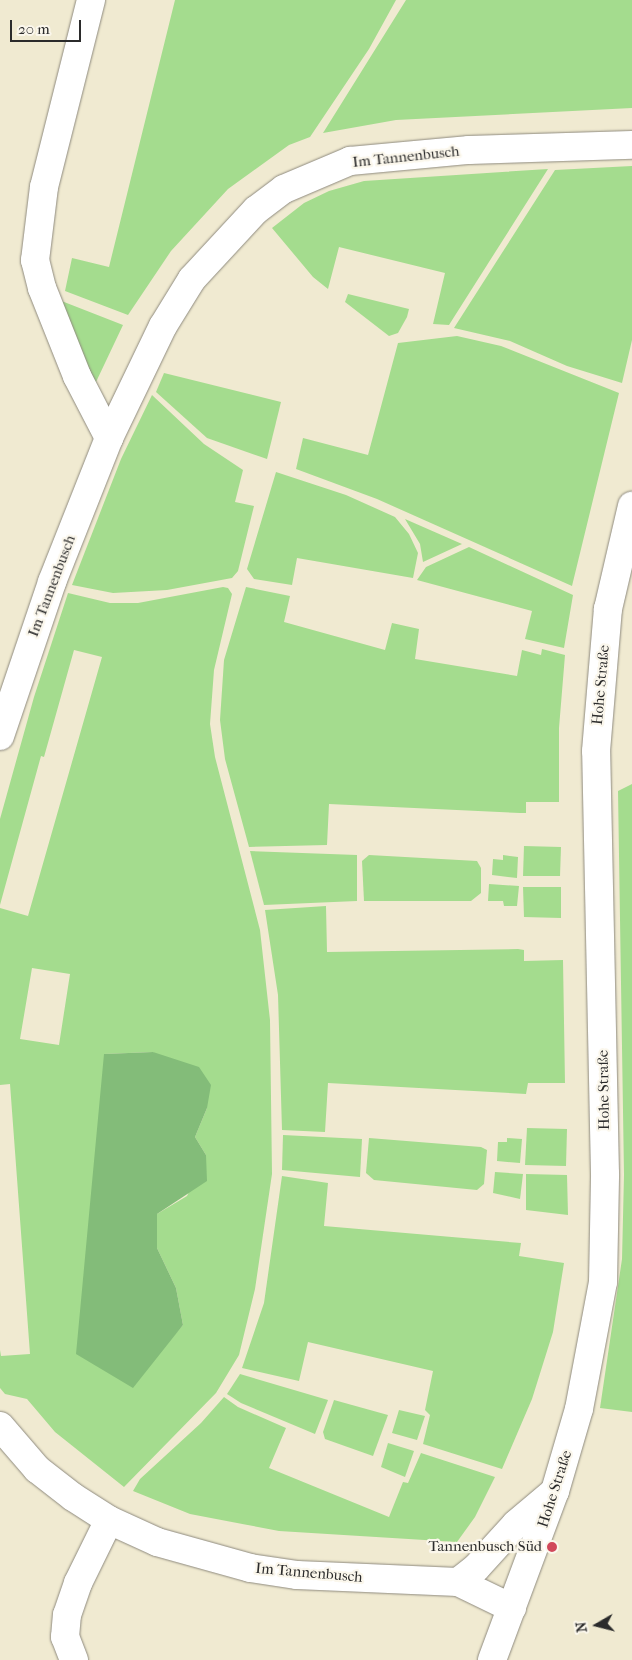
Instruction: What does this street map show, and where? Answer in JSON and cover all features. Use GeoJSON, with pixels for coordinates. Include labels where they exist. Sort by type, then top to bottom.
{"type":"FeatureCollection","features":[{"type":"Feature","properties":{"kind":"street"},"geometry":{"type":"LineString","coordinates":[[91,0],[44,187],[35,260],[42,288],[77,376],[109,438]]}},
{"type":"Feature","properties":{"kind":"street","name":"Im Tannenbusch"},"geometry":{"type":"LineString","coordinates":[[0,736],[52,582],[109,438],[163,326],[192,279],[256,210],[284,189],[350,161],[469,150],[632,145]]}},
{"type":"Feature","properties":{"kind":"street","name":"Hohe Straße"},"geometry":{"type":"LineString","coordinates":[[492,1660],[555,1491],[579,1409],[603,1282],[605,1174],[596,751],[608,610],[632,506]]}},
{"type":"Feature","properties":{"kind":"street","name":"Im Tannenbusch"},"geometry":{"type":"LineString","coordinates":[[0,1426],[37,1469],[108,1520],[157,1542],[250,1568],[297,1575],[458,1582],[512,1608]]}},
{"type":"Feature","properties":{"kind":"street"},"geometry":{"type":"LineString","coordinates":[[458,1582],[476,1568],[516,1524],[555,1491]]}},
{"type":"Feature","properties":{"kind":"street"},"geometry":{"type":"LineString","coordinates":[[74,1660],[65,1637],[67,1616],[78,1584],[108,1520]]}},
{"type":"Feature","properties":{"kind":"green space"},"geometry":{"type":"Polygon","coordinates":[[[175,0],[396,0],[369,49],[310,137],[289,145],[228,189],[171,251],[128,315],[65,291],[72,258],[109,267],[175,0]]]}},
{"type":"Feature","properties":{"kind":"green space"},"geometry":{"type":"Polygon","coordinates":[[[406,0],[632,0],[632,108],[396,120],[323,133],[406,0]]]}},
{"type":"Feature","properties":{"kind":"green space"},"geometry":{"type":"Polygon","coordinates":[[[632,166],[632,340],[622,383],[567,366],[510,341],[454,328],[555,170],[632,166]]]}},
{"type":"Feature","properties":{"kind":"green space"},"geometry":{"type":"Polygon","coordinates":[[[548,169],[449,325],[433,324],[445,273],[339,247],[328,289],[313,277],[272,228],[304,203],[329,191],[364,181],[548,169]]]}},
{"type":"Feature","properties":{"kind":"green space"},"geometry":{"type":"Polygon","coordinates":[[[348,294],[409,309],[407,317],[398,333],[389,336],[345,302],[348,294]]]}},
{"type":"Feature","properties":{"kind":"green space"},"geometry":{"type":"Polygon","coordinates":[[[59,300],[123,325],[96,382],[103,405],[59,300]]]}},
{"type":"Feature","properties":{"kind":"green space"},"geometry":{"type":"Polygon","coordinates":[[[457,336],[501,346],[619,393],[572,586],[377,499],[296,469],[303,438],[368,455],[398,343],[457,336]]]}},
{"type":"Feature","properties":{"kind":"green space"},"geometry":{"type":"Polygon","coordinates":[[[164,373],[281,402],[267,459],[207,438],[156,392],[164,373]]]}},
{"type":"Feature","properties":{"kind":"green space"},"geometry":{"type":"Polygon","coordinates":[[[152,395],[204,444],[243,470],[235,502],[254,506],[238,571],[232,578],[167,590],[113,593],[72,585],[121,459],[152,395]]]}},
{"type":"Feature","properties":{"kind":"green space"},"geometry":{"type":"Polygon","coordinates":[[[276,472],[346,495],[395,517],[409,534],[418,553],[413,578],[297,558],[292,585],[254,579],[247,569],[276,472]]]}},
{"type":"Feature","properties":{"kind":"green space"},"geometry":{"type":"Polygon","coordinates":[[[405,519],[462,544],[423,562],[420,544],[405,519]]]}},
{"type":"Feature","properties":{"kind":"green space"},"geometry":{"type":"Polygon","coordinates":[[[469,547],[573,595],[564,648],[525,639],[532,611],[417,580],[426,567],[469,547]]]}},
{"type":"Feature","properties":{"kind":"green space"},"geometry":{"type":"Polygon","coordinates":[[[223,587],[228,588],[232,594],[214,670],[210,724],[215,757],[260,930],[270,1020],[272,1174],[255,1289],[239,1355],[216,1393],[124,1487],[55,1432],[27,1399],[5,1394],[0,1388],[0,1350],[1,1356],[30,1354],[10,1084],[0,1085],[0,908],[28,916],[102,657],[74,650],[44,757],[41,756],[0,905],[0,819],[34,697],[68,593],[110,603],[138,603],[223,587]],[[32,968],[20,1039],[59,1045],[70,974],[32,968]],[[153,1052],[104,1054],[163,1348],[183,1325],[176,1288],[157,1248],[157,1214],[187,1196],[206,1155],[195,1137],[207,1108],[153,1052]]]}},
{"type":"Feature","properties":{"kind":"green space"},"geometry":{"type":"Polygon","coordinates":[[[246,587],[290,596],[284,622],[385,650],[392,623],[419,629],[415,659],[517,676],[522,650],[541,655],[542,649],[565,655],[559,728],[559,802],[526,802],[526,813],[329,804],[327,845],[249,847],[225,759],[220,720],[224,660],[246,587]]]}},
{"type":"Feature","properties":{"kind":"green space"},"geometry":{"type":"Polygon","coordinates":[[[632,784],[632,1412],[600,1408],[622,1259],[624,1175],[618,791],[632,784]]]}},
{"type":"Feature","properties":{"kind":"green space"},"geometry":{"type":"Polygon","coordinates":[[[524,846],[561,847],[560,876],[523,876],[524,846]]]}},
{"type":"Feature","properties":{"kind":"green space"},"geometry":{"type":"Polygon","coordinates":[[[250,851],[357,855],[357,901],[264,905],[250,851]]]}},
{"type":"Feature","properties":{"kind":"green space"},"geometry":{"type":"Polygon","coordinates":[[[369,855],[477,861],[481,868],[481,893],[471,901],[364,901],[362,861],[369,855]]]}},
{"type":"Feature","properties":{"kind":"green space"},"geometry":{"type":"Polygon","coordinates":[[[503,855],[518,857],[517,878],[492,875],[493,859],[503,860],[503,855]]]}},
{"type":"Feature","properties":{"kind":"green space"},"geometry":{"type":"Polygon","coordinates":[[[489,884],[519,886],[517,906],[504,906],[503,901],[488,901],[489,884]]]}},
{"type":"Feature","properties":{"kind":"green space"},"geometry":{"type":"Polygon","coordinates":[[[523,887],[561,887],[561,918],[524,917],[523,887]]]}},
{"type":"Feature","properties":{"kind":"green space"},"geometry":{"type":"Polygon","coordinates":[[[326,906],[327,952],[518,949],[524,950],[524,961],[563,960],[565,1083],[528,1083],[526,1094],[328,1083],[325,1132],[282,1130],[278,995],[265,910],[326,906]]]}},
{"type":"Feature","properties":{"kind":"green space"},"geometry":{"type":"Polygon","coordinates":[[[153,1052],[199,1067],[211,1085],[207,1108],[195,1137],[206,1155],[207,1181],[157,1214],[157,1248],[176,1288],[183,1325],[133,1388],[76,1354],[104,1054],[153,1052]]]}},
{"type":"Feature","properties":{"kind":"green space"},"geometry":{"type":"Polygon","coordinates":[[[527,1128],[567,1129],[566,1166],[525,1165],[527,1128]]]}},
{"type":"Feature","properties":{"kind":"green space"},"geometry":{"type":"Polygon","coordinates":[[[283,1135],[362,1139],[360,1177],[282,1170],[283,1135]]]}},
{"type":"Feature","properties":{"kind":"green space"},"geometry":{"type":"Polygon","coordinates":[[[369,1138],[481,1147],[487,1150],[484,1184],[477,1190],[374,1180],[366,1173],[369,1138]]]}},
{"type":"Feature","properties":{"kind":"green space"},"geometry":{"type":"Polygon","coordinates":[[[507,1138],[522,1139],[520,1163],[497,1161],[498,1142],[507,1142],[507,1138]]]}},
{"type":"Feature","properties":{"kind":"green space"},"geometry":{"type":"Polygon","coordinates":[[[495,1172],[523,1174],[520,1199],[493,1193],[495,1172]]]}},
{"type":"Feature","properties":{"kind":"green space"},"geometry":{"type":"Polygon","coordinates":[[[526,1174],[567,1175],[568,1215],[526,1210],[526,1174]]]}},
{"type":"Feature","properties":{"kind":"green space"},"geometry":{"type":"Polygon","coordinates":[[[282,1176],[328,1183],[324,1226],[521,1243],[519,1256],[564,1263],[553,1332],[532,1399],[502,1469],[423,1444],[430,1415],[425,1410],[433,1371],[308,1342],[299,1381],[242,1368],[264,1303],[282,1176]]]}},
{"type":"Feature","properties":{"kind":"green space"},"geometry":{"type":"Polygon","coordinates":[[[240,1374],[328,1400],[315,1434],[241,1403],[227,1394],[240,1374]]]}},
{"type":"Feature","properties":{"kind":"green space"},"geometry":{"type":"Polygon","coordinates":[[[224,1397],[238,1407],[286,1428],[269,1468],[389,1517],[403,1482],[408,1483],[421,1453],[495,1477],[475,1517],[457,1542],[279,1531],[190,1514],[133,1491],[140,1479],[201,1423],[224,1397]]]}},
{"type":"Feature","properties":{"kind":"green space"},"geometry":{"type":"Polygon","coordinates":[[[334,1400],[388,1415],[373,1456],[325,1439],[323,1432],[334,1400]]]}},
{"type":"Feature","properties":{"kind":"green space"},"geometry":{"type":"Polygon","coordinates":[[[399,1410],[425,1416],[417,1440],[392,1433],[399,1410]]]}},
{"type":"Feature","properties":{"kind":"green space"},"geometry":{"type":"Polygon","coordinates":[[[388,1443],[414,1451],[405,1477],[381,1467],[388,1443]]]}},
{"type":"Feature","properties":{"kind":"place","name":"Tannenbusch Süd"},"geometry":{"type":"Point","coordinates":[552,1547]}}]}
